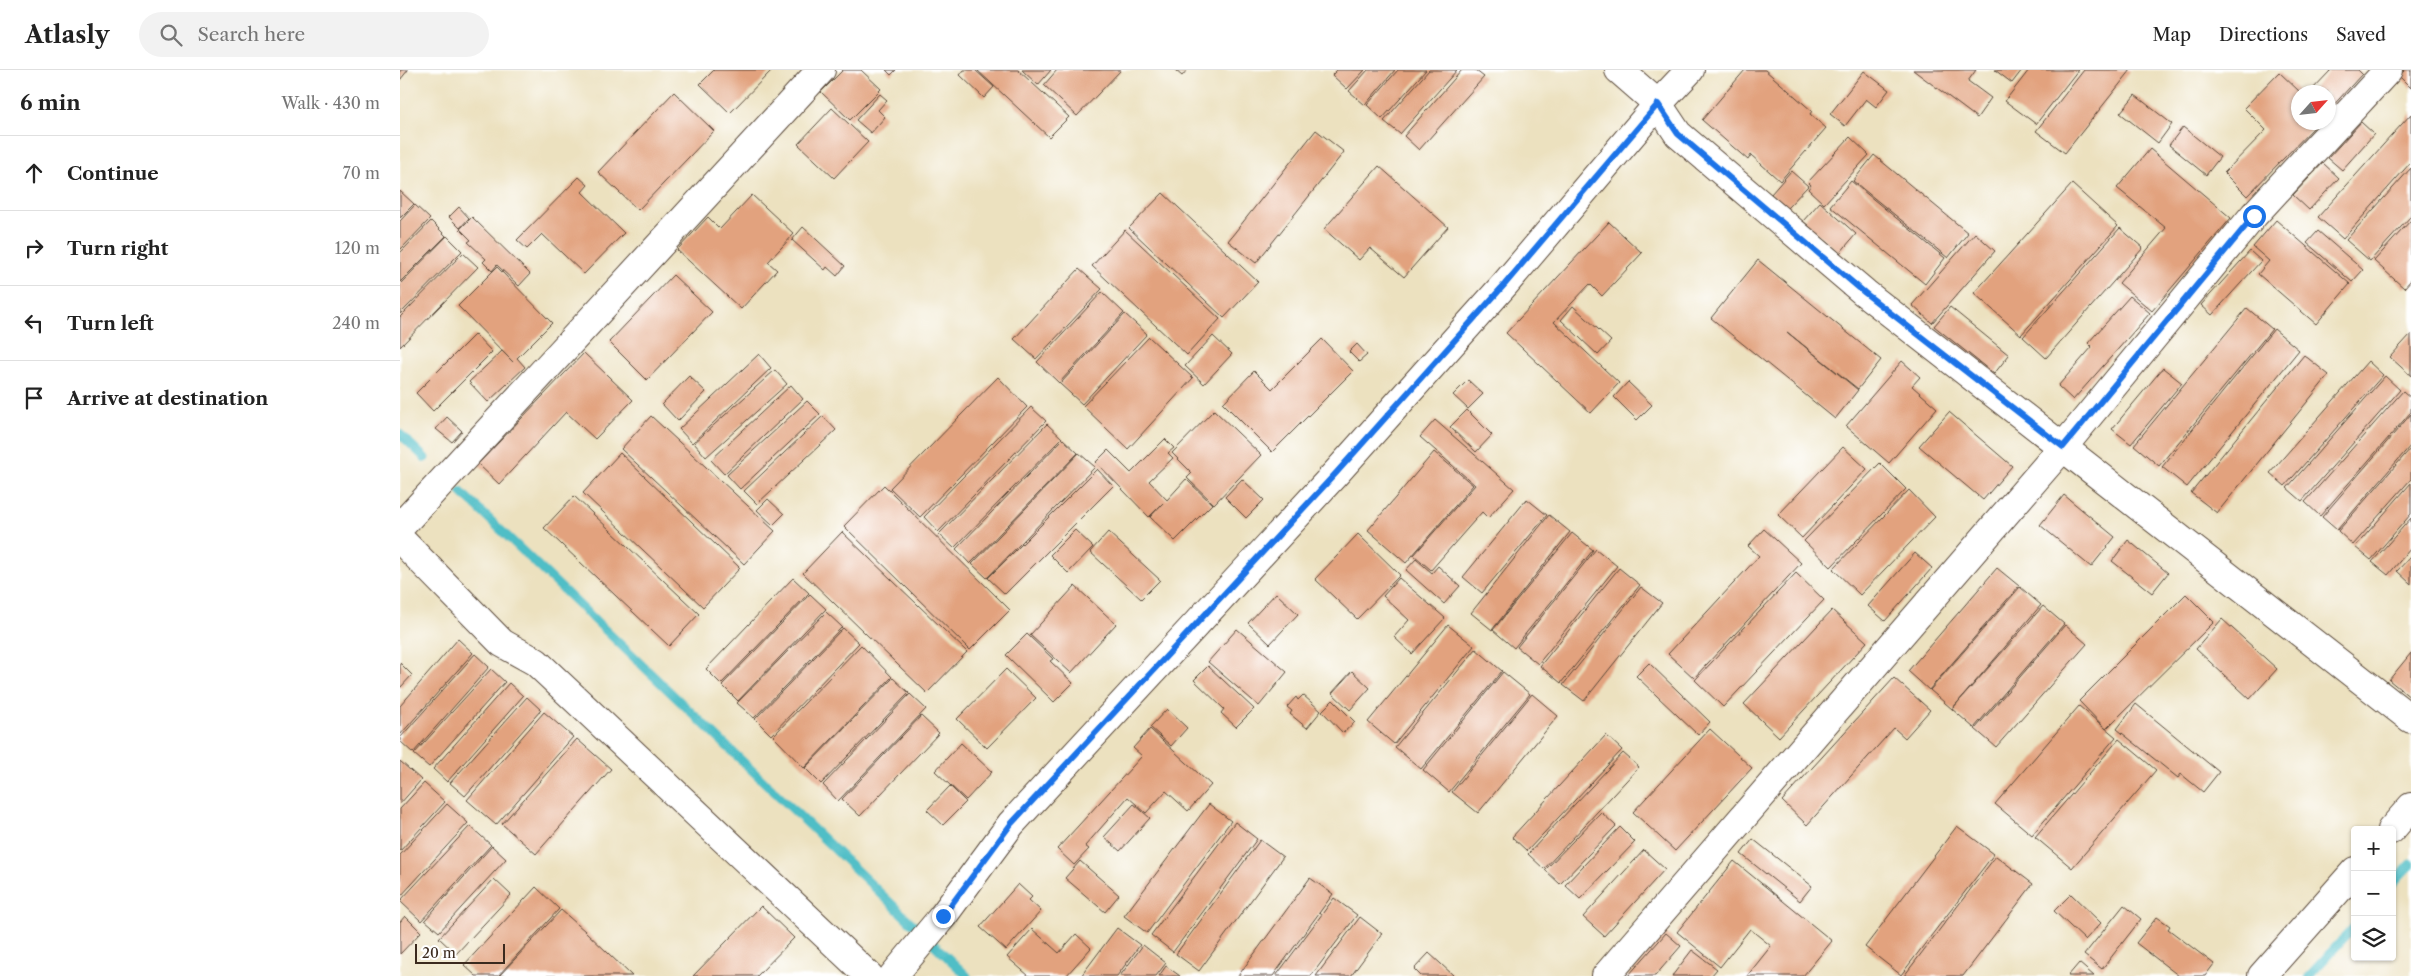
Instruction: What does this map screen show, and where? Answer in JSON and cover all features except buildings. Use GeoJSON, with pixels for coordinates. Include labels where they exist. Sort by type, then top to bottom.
{"type":"FeatureCollection","features":[{"type":"Feature","properties":{"kind":"street"},"geometry":{"type":"LineString","coordinates":[[400,527],[820,70]]}},
{"type":"Feature","properties":{"kind":"street"},"geometry":{"type":"LineString","coordinates":[[1619,70],[1658,104],[1678,134],[1850,280],[2411,719]]}},
{"type":"Feature","properties":{"kind":"street"},"geometry":{"type":"LineString","coordinates":[[893,976],[943,916],[1011,824],[1337,472],[1505,284],[1658,104],[1690,70]]}},
{"type":"Feature","properties":{"kind":"street"},"geometry":{"type":"LineString","coordinates":[[1606,976],[2063,447],[2254,216],[2388,70]]}},
{"type":"Feature","properties":{"kind":"street"},"geometry":{"type":"LineString","coordinates":[[400,539],[502,642],[536,662],[869,976]]}},
{"type":"Feature","properties":{"kind":"street"},"geometry":{"type":"LineString","coordinates":[[2394,826],[2411,807]]}},
{"type":"Feature","properties":{"kind":"street"},"geometry":{"type":"LineString","coordinates":[[2262,976],[2351,876]]}},
{"type":"Feature","properties":{"kind":"waterway"},"geometry":{"type":"LineString","coordinates":[[400,434],[425,458]]}},
{"type":"Feature","properties":{"kind":"waterway"},"geometry":{"type":"LineString","coordinates":[[461,492],[967,976]]}},
{"type":"Feature","properties":{"kind":"waterway"},"geometry":{"type":"LineString","coordinates":[[2396,880],[2411,864]]}},
{"type":"Feature","properties":{"kind":"waterway"},"geometry":{"type":"LineString","coordinates":[[2309,976],[2351,930]]}},
{"type":"Feature","properties":{"kind":"route"},"geometry":{"type":"LineString","coordinates":[[943,916],[1011,824],[1337,472],[1505,284],[1658,104],[1678,134],[1865,293],[2063,447],[2254,216]]}}]}
